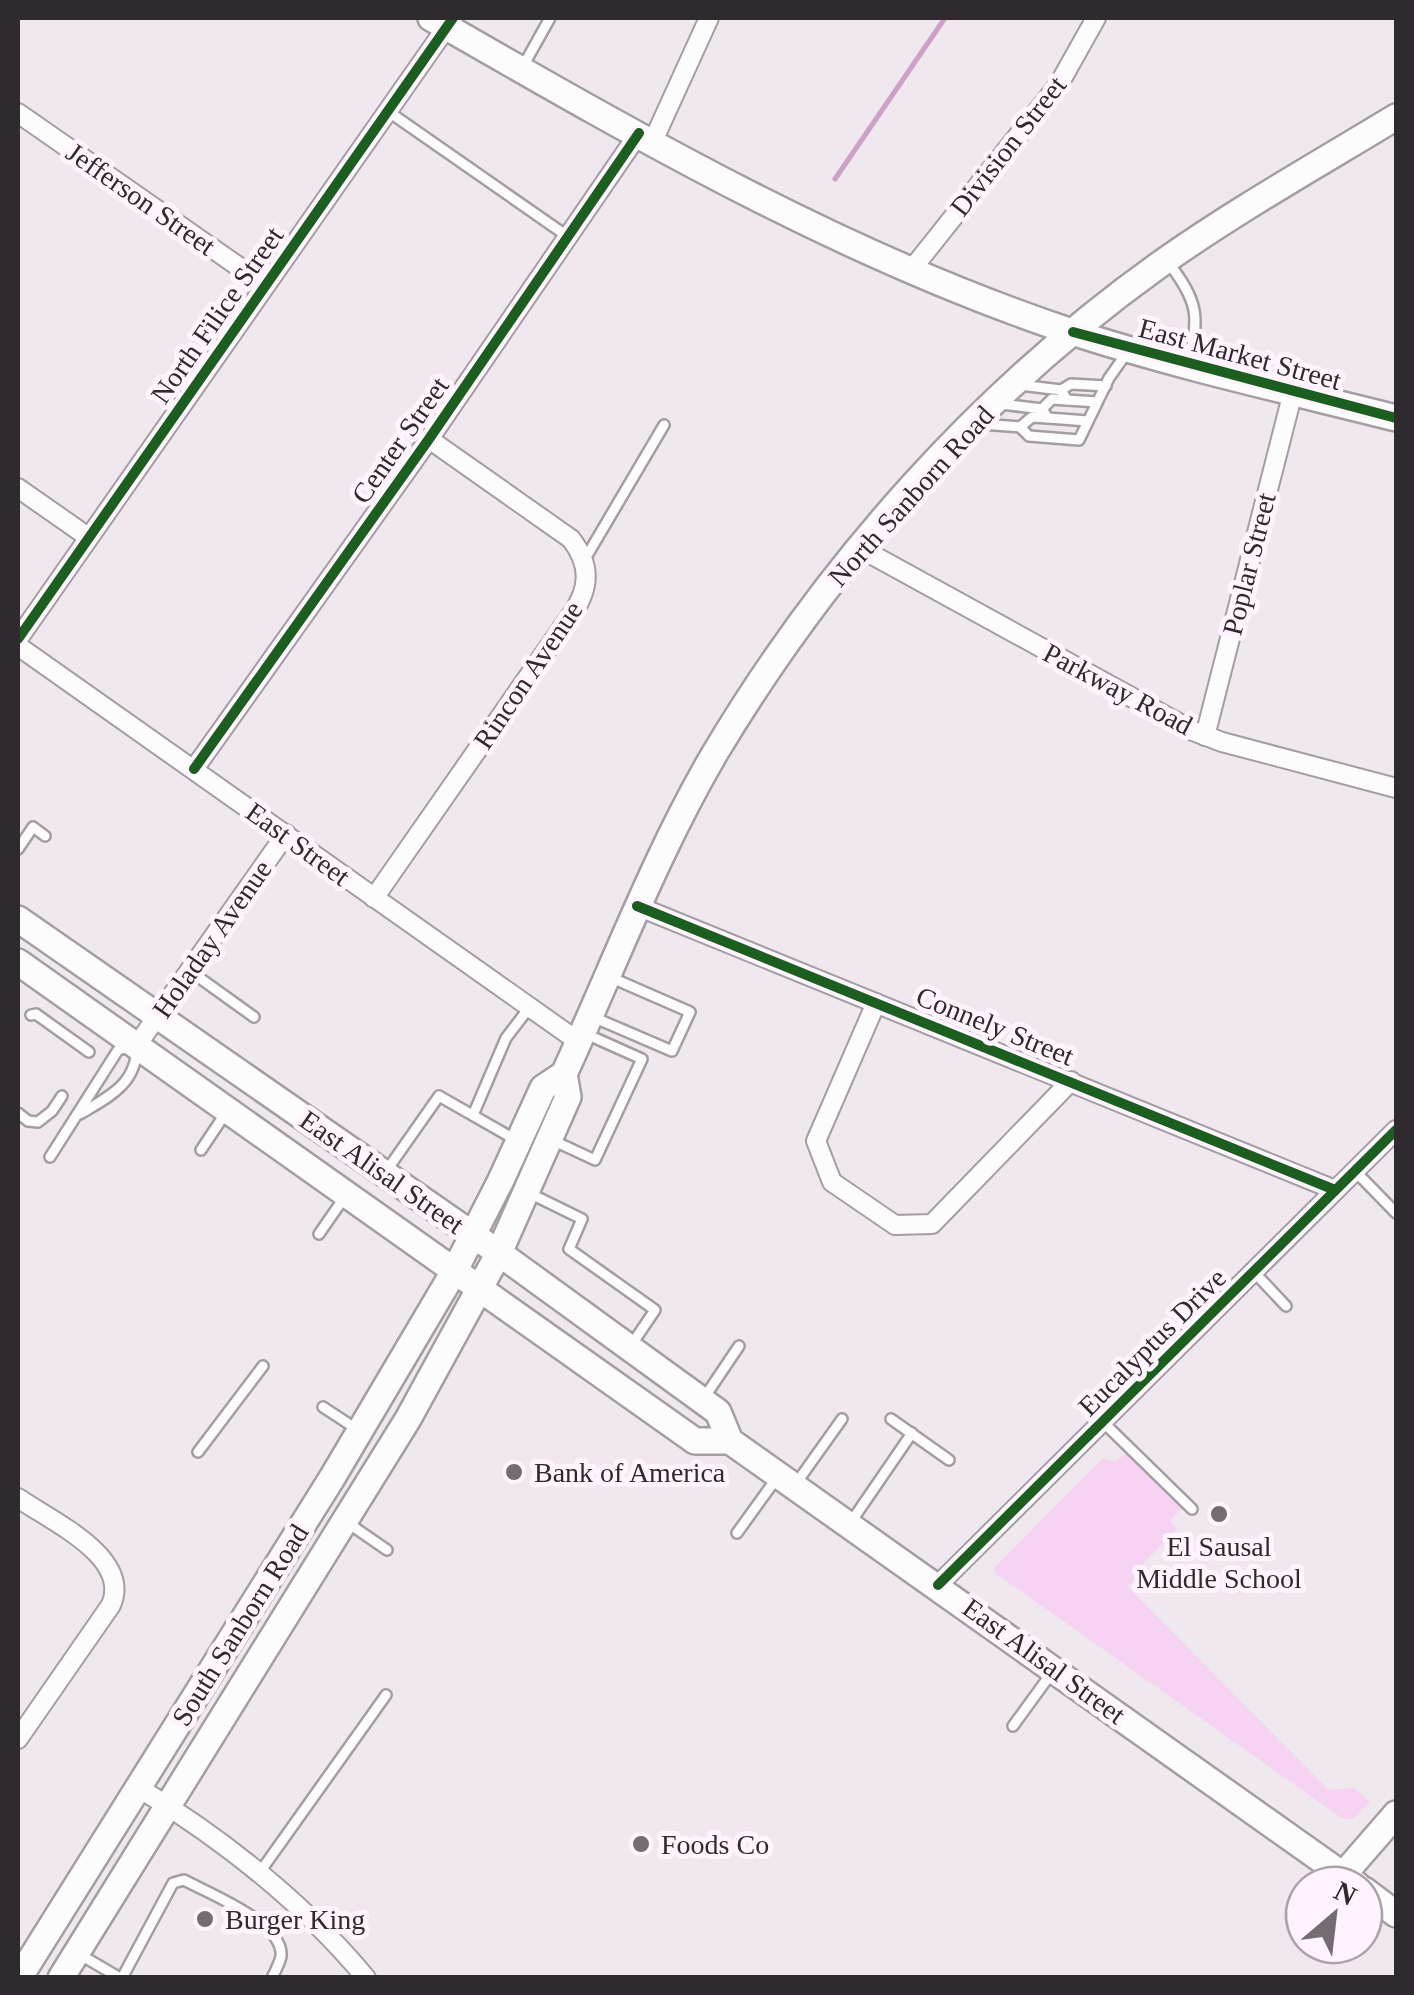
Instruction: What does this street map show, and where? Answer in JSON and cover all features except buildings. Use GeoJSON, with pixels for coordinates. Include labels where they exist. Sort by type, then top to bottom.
{"type":"FeatureCollection","features":[{"type":"Feature","properties":{"kind":"main road","name":"East Market Street"},"geometry":{"type":"LineString","coordinates":[[444,21],[755,199],[912,269],[1073,332],[1396,418]]}},
{"type":"Feature","properties":{"kind":"main road","name":"North Sanborn Road"},"geometry":{"type":"LineString","coordinates":[[455,1270],[543,1088],[564,1074],[636,906],[716,753],[808,613],[858,546],[975,423],[1073,332],[1166,260],[1396,117]]}},
{"type":"Feature","properties":{"kind":"main road","name":"East Alisal Street"},"geometry":{"type":"LineString","coordinates":[[18,919],[499,1253],[702,1401],[721,1416],[730,1441]]}},
{"type":"Feature","properties":{"kind":"main road","name":"East Alisal Street"},"geometry":{"type":"LineString","coordinates":[[18,962],[695,1441],[730,1441],[1329,1865]]}},
{"type":"Feature","properties":{"kind":"main road","name":"North Sanborn Road"},"geometry":{"type":"LineString","coordinates":[[482,1289],[568,1097],[564,1074]]}},
{"type":"Feature","properties":{"kind":"main road","name":"South Sanborn Road"},"geometry":{"type":"LineString","coordinates":[[20,1978],[360,1431],[455,1270]]}},
{"type":"Feature","properties":{"kind":"main road","name":"South Sanborn Road"},"geometry":{"type":"LineString","coordinates":[[62,1978],[345,1522],[482,1289]]}},
{"type":"Feature","properties":{"kind":"main road"},"geometry":{"type":"LineString","coordinates":[[1360,1865],[1396,1814]]}},
{"type":"Feature","properties":{"kind":"street","name":"Center Street"},"geometry":{"type":"LineString","coordinates":[[194,769],[570,237],[646,138],[709,18]]}},
{"type":"Feature","properties":{"kind":"street","name":"Division Street"},"geometry":{"type":"LineString","coordinates":[[912,269],[1058,84],[1096,18]]}},
{"type":"Feature","properties":{"kind":"street","name":"North Filice Street"},"geometry":{"type":"LineString","coordinates":[[18,642],[389,112],[444,21]]}},
{"type":"Feature","properties":{"kind":"street","name":"Jefferson Street"},"geometry":{"type":"LineString","coordinates":[[18,113],[265,285]]}},
{"type":"Feature","properties":{"kind":"street","name":"Poplar Street"},"geometry":{"type":"LineString","coordinates":[[1205,736],[1293,392]]}},
{"type":"Feature","properties":{"kind":"street","name":"Rincon Avenue"},"geometry":{"type":"LineString","coordinates":[[374,898],[584,597],[586,585],[584,562],[571,539],[429,440]]}},
{"type":"Feature","properties":{"kind":"street"},"geometry":{"type":"LineString","coordinates":[[18,488],[88,538]]}},
{"type":"Feature","properties":{"kind":"street","name":"Parkway Road"},"geometry":{"type":"LineString","coordinates":[[858,546],[1205,736],[1396,788]]}},
{"type":"Feature","properties":{"kind":"street","name":"East Street"},"geometry":{"type":"LineString","coordinates":[[18,642],[530,1007],[584,1030]]}},
{"type":"Feature","properties":{"kind":"street","name":"Holaday Avenue"},"geometry":{"type":"LineString","coordinates":[[137,1045],[286,834]]}},
{"type":"Feature","properties":{"kind":"street","name":"Connely Street"},"geometry":{"type":"LineString","coordinates":[[636,906],[1335,1190]]}},
{"type":"Feature","properties":{"kind":"street"},"geometry":{"type":"LineString","coordinates":[[876,1003],[816,1141],[832,1182],[894,1225],[932,1224],[1070,1081]]}},
{"type":"Feature","properties":{"kind":"street","name":"Eucalyptus Drive"},"geometry":{"type":"LineString","coordinates":[[938,1585],[1396,1130]]}},
{"type":"Feature","properties":{"kind":"street"},"geometry":{"type":"LineString","coordinates":[[18,1498],[95,1551],[114,1574],[116,1594],[18,1739]]}},
{"type":"Feature","properties":{"kind":"street"},"geometry":{"type":"LineString","coordinates":[[139,1788],[260,1872],[357,1975]]}},
{"type":"Feature","properties":{"kind":"lane"},"geometry":{"type":"LineString","coordinates":[[522,68],[550,18]]}},
{"type":"Feature","properties":{"kind":"lane"},"geometry":{"type":"LineString","coordinates":[[389,112],[570,237]]}},
{"type":"Feature","properties":{"kind":"lane"},"geometry":{"type":"LineString","coordinates":[[1166,260],[1190,290],[1197,329],[1188,364]]}},
{"type":"Feature","properties":{"kind":"lane"},"geometry":{"type":"LineString","coordinates":[[1020,426],[1028,436],[1080,440],[1106,386],[1130,349]]}},
{"type":"Feature","properties":{"kind":"lane"},"geometry":{"type":"LineString","coordinates":[[1015,385],[1060,390],[1071,384],[1106,386]]}},
{"type":"Feature","properties":{"kind":"lane"},"geometry":{"type":"LineString","coordinates":[[1060,390],[1067,400]]}},
{"type":"Feature","properties":{"kind":"lane"},"geometry":{"type":"LineString","coordinates":[[975,423],[1020,426],[1045,413],[1052,399],[1098,402]]}},
{"type":"Feature","properties":{"kind":"lane"},"geometry":{"type":"LineString","coordinates":[[995,404],[1088,421]]}},
{"type":"Feature","properties":{"kind":"lane"},"geometry":{"type":"LineString","coordinates":[[584,562],[664,425]]}},
{"type":"Feature","properties":{"kind":"lane"},"geometry":{"type":"LineString","coordinates":[[18,849],[33,828],[45,836]]}},
{"type":"Feature","properties":{"kind":"lane"},"geometry":{"type":"LineString","coordinates":[[190,971],[254,1017]]}},
{"type":"Feature","properties":{"kind":"lane"},"geometry":{"type":"LineString","coordinates":[[584,1030],[672,1052],[690,1012],[607,976]]}},
{"type":"Feature","properties":{"kind":"lane"},"geometry":{"type":"LineString","coordinates":[[473,1115],[506,1038],[530,1007]]}},
{"type":"Feature","properties":{"kind":"lane"},"geometry":{"type":"LineString","coordinates":[[31,1015],[36,1014],[89,1052]]}},
{"type":"Feature","properties":{"kind":"lane"},"geometry":{"type":"LineString","coordinates":[[550,1138],[595,1160],[642,1059],[584,1030]]}},
{"type":"Feature","properties":{"kind":"lane"},"geometry":{"type":"LineString","coordinates":[[50,1157],[118,1050],[137,1045],[137,1064],[119,1090],[80,1114]]}},
{"type":"Feature","properties":{"kind":"lane"},"geometry":{"type":"LineString","coordinates":[[18,1113],[38,1122],[62,1096]]}},
{"type":"Feature","properties":{"kind":"lane"},"geometry":{"type":"LineString","coordinates":[[385,1174],[439,1096],[519,1142]]}},
{"type":"Feature","properties":{"kind":"lane"},"geometry":{"type":"LineString","coordinates":[[201,1150],[228,1111]]}},
{"type":"Feature","properties":{"kind":"lane"},"geometry":{"type":"LineString","coordinates":[[1355,1171],[1396,1213]]}},
{"type":"Feature","properties":{"kind":"lane"},"geometry":{"type":"LineString","coordinates":[[527,1192],[582,1219],[568,1249],[655,1310],[628,1350]]}},
{"type":"Feature","properties":{"kind":"lane"},"geometry":{"type":"LineString","coordinates":[[319,1234],[347,1194]]}},
{"type":"Feature","properties":{"kind":"lane"},"geometry":{"type":"LineString","coordinates":[[1254,1272],[1286,1306]]}},
{"type":"Feature","properties":{"kind":"lane"},"geometry":{"type":"LineString","coordinates":[[702,1401],[740,1346]]}},
{"type":"Feature","properties":{"kind":"lane"},"geometry":{"type":"LineString","coordinates":[[198,1452],[262,1366]]}},
{"type":"Feature","properties":{"kind":"lane"},"geometry":{"type":"LineString","coordinates":[[323,1407],[360,1431]]}},
{"type":"Feature","properties":{"kind":"lane"},"geometry":{"type":"LineString","coordinates":[[737,1534],[842,1419]]}},
{"type":"Feature","properties":{"kind":"lane"},"geometry":{"type":"LineString","coordinates":[[891,1419],[949,1460]]}},
{"type":"Feature","properties":{"kind":"lane"},"geometry":{"type":"LineString","coordinates":[[1103,1422],[1192,1509]]}},
{"type":"Feature","properties":{"kind":"lane"},"geometry":{"type":"LineString","coordinates":[[850,1524],[912,1434]]}},
{"type":"Feature","properties":{"kind":"lane"},"geometry":{"type":"LineString","coordinates":[[345,1522],[387,1550]]}},
{"type":"Feature","properties":{"kind":"lane"},"geometry":{"type":"LineString","coordinates":[[1014,1726],[1054,1669]]}},
{"type":"Feature","properties":{"kind":"lane"},"geometry":{"type":"LineString","coordinates":[[260,1872],[386,1695]]}},
{"type":"Feature","properties":{"kind":"lane"},"geometry":{"type":"LineString","coordinates":[[76,1953],[121,1978],[173,1884],[184,1880],[255,1918],[277,1936],[281,1959],[272,1978]]}},
{"type":"Feature","properties":{"kind":"shaded area"},"geometry":{"type":"Polygon","coordinates":[[[1126,1453],[1182,1508],[1170,1521],[1177,1529],[1143,1564],[1145,1568],[1128,1587],[1329,1790],[1354,1788],[1370,1802],[1353,1819],[1343,1819],[995,1573],[994,1568],[1103,1458],[1115,1462],[1126,1453]]]}},
{"type":"Feature","properties":{"kind":"waterway"},"geometry":{"type":"LineString","coordinates":[[835,179],[945,18]]}},
{"type":"Feature","properties":{"kind":"cycle path"},"geometry":{"type":"LineString","coordinates":[[18,639],[453,18]]}},
{"type":"Feature","properties":{"kind":"cycle path"},"geometry":{"type":"LineString","coordinates":[[194,769],[429,439],[639,133]]}},
{"type":"Feature","properties":{"kind":"cycle path"},"geometry":{"type":"LineString","coordinates":[[1073,332],[1396,418]]}},
{"type":"Feature","properties":{"kind":"cycle path"},"geometry":{"type":"LineString","coordinates":[[637,906],[1335,1190]]}},
{"type":"Feature","properties":{"kind":"cycle path"},"geometry":{"type":"LineString","coordinates":[[938,1585],[1396,1130]]}},
{"type":"Feature","properties":{"kind":"place","name":"Bank of America"},"geometry":{"type":"Point","coordinates":[514,1472]}},
{"type":"Feature","properties":{"kind":"place","name":"El Sausal Middle School"},"geometry":{"type":"Point","coordinates":[1219,1514]}},
{"type":"Feature","properties":{"kind":"place","name":"Foods Co"},"geometry":{"type":"Point","coordinates":[641,1844]}},
{"type":"Feature","properties":{"kind":"place","name":"Burger King"},"geometry":{"type":"Point","coordinates":[205,1919]}}]}
